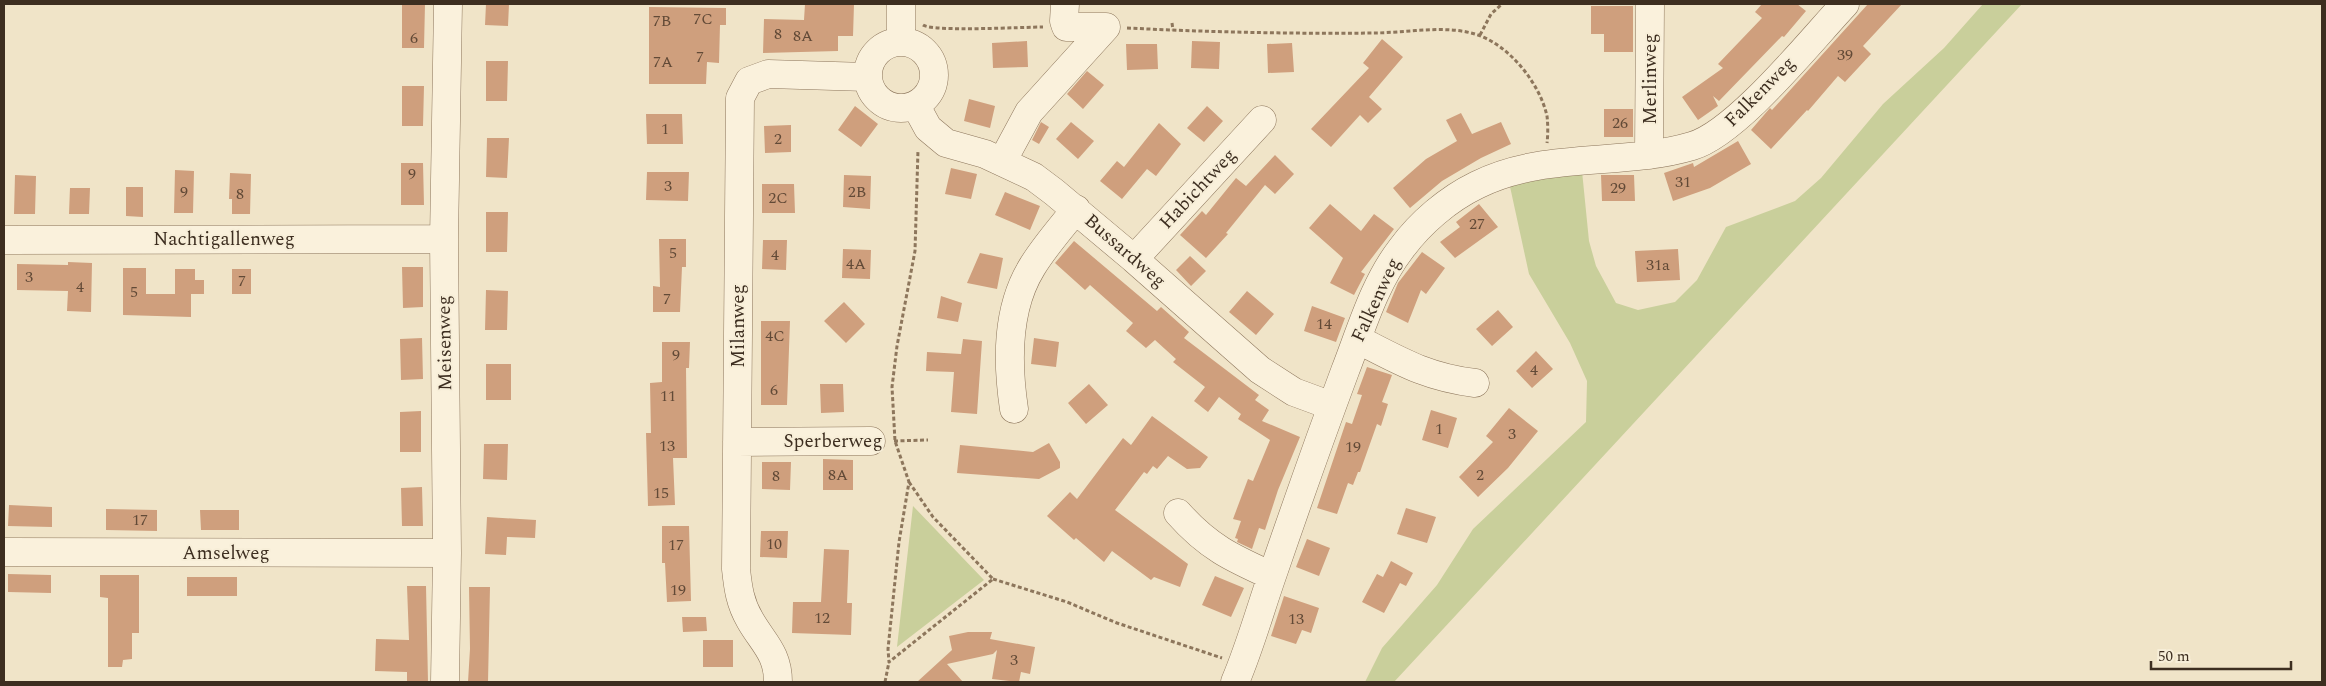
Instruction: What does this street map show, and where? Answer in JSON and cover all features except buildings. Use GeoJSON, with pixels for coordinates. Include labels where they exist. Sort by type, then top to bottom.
{"type":"FeatureCollection","features":[{"type":"Feature","properties":{"kind":"street","name":"Meisenweg"},"geometry":{"type":"LineString","coordinates":[[445,682],[447,553],[444,239],[448,4]]}},
{"type":"Feature","properties":{"kind":"street","name":"Merlinweg"},"geometry":{"type":"LineString","coordinates":[[1649,155],[1650,4]]}},
{"type":"Feature","properties":{"kind":"street","name":"Falkenweg"},"geometry":{"type":"LineString","coordinates":[[1239,673],[1357,339],[1382,278],[1400,249],[1420,227],[1447,204],[1476,185],[1510,172],[1545,163],[1649,155],[1695,146],[1726,128],[1766,89],[1845,4]]}},
{"type":"Feature","properties":{"kind":"street"},"geometry":{"type":"LineString","coordinates":[[901,42],[909,12]]}},
{"type":"Feature","properties":{"kind":"street"},"geometry":{"type":"LineString","coordinates":[[1002,162],[1029,112],[1106,27],[1066,15]]}},
{"type":"Feature","properties":{"kind":"street"},"geometry":{"type":"LineString","coordinates":[[901,42],[916,45],[927,54],[934,68],[934,82],[922,117],[903,109],[890,108],[878,101],[870,90],[867,77],[869,64],[876,52],[887,44],[901,42]]}},
{"type":"Feature","properties":{"kind":"street","name":"Milanweg"},"geometry":{"type":"LineString","coordinates":[[778,682],[778,669],[770,646],[751,621],[739,597],[736,569],[740,98],[749,81],[768,74],[867,77]]}},
{"type":"Feature","properties":{"kind":"street","name":"Bussardweg"},"geometry":{"type":"LineString","coordinates":[[922,117],[946,143],[985,154],[1034,177],[1134,259],[1260,370],[1294,392],[1332,406]]}},
{"type":"Feature","properties":{"kind":"street","name":"Habichtweg"},"geometry":{"type":"LineString","coordinates":[[1134,259],[1262,120]]}},
{"type":"Feature","properties":{"kind":"street"},"geometry":{"type":"LineString","coordinates":[[1014,409],[1009,350],[1012,320],[1030,269],[1046,246],[1076,210]]}},
{"type":"Feature","properties":{"kind":"street","name":"Nachtigallenweg"},"geometry":{"type":"LineString","coordinates":[[4,240],[444,239]]}},
{"type":"Feature","properties":{"kind":"street"},"geometry":{"type":"LineString","coordinates":[[1357,339],[1420,371],[1448,379],[1475,383]]}},
{"type":"Feature","properties":{"kind":"street","name":"Sperberweg"},"geometry":{"type":"LineString","coordinates":[[737,442],[883,441]]}},
{"type":"Feature","properties":{"kind":"street"},"geometry":{"type":"LineString","coordinates":[[1178,513],[1192,529],[1220,552],[1272,576]]}},
{"type":"Feature","properties":{"kind":"street","name":"Amselweg"},"geometry":{"type":"LineString","coordinates":[[4,552],[447,553]]}},
{"type":"Feature","properties":{"kind":"path"},"geometry":{"type":"LineString","coordinates":[[1480,36],[1491,14],[1502,4]]}},
{"type":"Feature","properties":{"kind":"path"},"geometry":{"type":"LineString","coordinates":[[909,12],[928,28],[938,29],[1066,15]]}},
{"type":"Feature","properties":{"kind":"path"},"geometry":{"type":"LineString","coordinates":[[1172,22],[1173,30]]}},
{"type":"Feature","properties":{"kind":"path"},"geometry":{"type":"LineString","coordinates":[[1106,27],[1373,33],[1460,30],[1480,36],[1506,51],[1524,71],[1537,92],[1547,116],[1545,163]]}},
{"type":"Feature","properties":{"kind":"path"},"geometry":{"type":"LineString","coordinates":[[922,117],[919,140],[915,251],[883,441],[908,482],[933,517],[993,579],[1067,602],[1239,673]]}},
{"type":"Feature","properties":{"kind":"path","name":"Sperberweg"},"geometry":{"type":"LineString","coordinates":[[883,441],[928,440]]}},
{"type":"Feature","properties":{"kind":"path"},"geometry":{"type":"LineString","coordinates":[[885,682],[889,662],[888,649],[898,542],[908,482]]}},
{"type":"Feature","properties":{"kind":"path"},"geometry":{"type":"LineString","coordinates":[[889,662],[993,579]]}},
{"type":"Feature","properties":{"kind":"green space"},"geometry":{"type":"Polygon","coordinates":[[[1983,4],[2022,4],[1394,682],[1365,682],[1382,648],[1437,585],[1473,529],[1586,422],[1587,381],[1570,343],[1529,274],[1509,182],[1582,171],[1589,241],[1596,266],[1616,303],[1638,310],[1675,302],[1697,280],[1726,227],[1795,201],[1821,178],[1883,104],[1944,48],[1983,4]]]}},
{"type":"Feature","properties":{"kind":"green space"},"geometry":{"type":"Polygon","coordinates":[[[913,506],[984,580],[897,647],[913,506]]]}}]}
